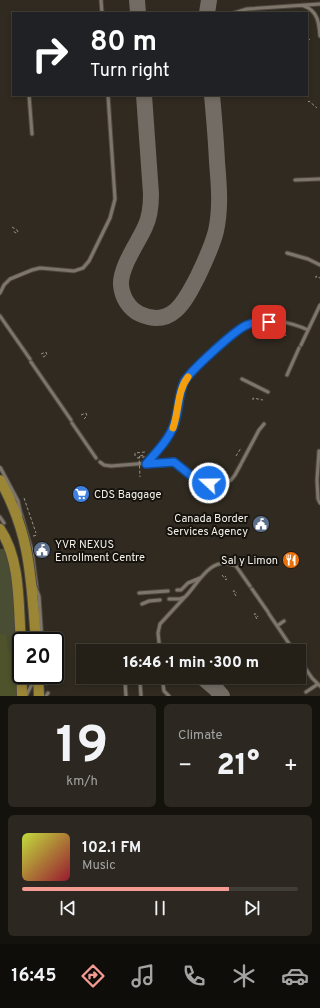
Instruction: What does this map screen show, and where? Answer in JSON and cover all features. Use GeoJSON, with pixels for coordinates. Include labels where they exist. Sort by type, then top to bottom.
{"type":"FeatureCollection","features":[{"type":"Feature","properties":{"kind":"main road"},"geometry":{"type":"LineString","coordinates":[[0,480],[9,497],[23,535],[31,575],[35,632]]}},
{"type":"Feature","properties":{"kind":"main road"},"geometry":{"type":"LineString","coordinates":[[2,526],[15,565],[20,632]]}},
{"type":"Feature","properties":{"kind":"main road"},"geometry":{"type":"LineString","coordinates":[[22,684],[22,696]]}},
{"type":"Feature","properties":{"kind":"lane"},"geometry":{"type":"LineString","coordinates":[[101,0],[102,12]]}},
{"type":"Feature","properties":{"kind":"lane"},"geometry":{"type":"LineString","coordinates":[[294,0],[294,6]]}},
{"type":"Feature","properties":{"kind":"lane"},"geometry":{"type":"LineString","coordinates":[[237,12],[247,9],[320,4]]}},
{"type":"Feature","properties":{"kind":"lane"},"geometry":{"type":"LineString","coordinates":[[300,5],[314,12],[318,21],[320,36]]}},
{"type":"Feature","properties":{"kind":"lane"},"geometry":{"type":"LineString","coordinates":[[29,96],[32,134]]}},
{"type":"Feature","properties":{"kind":"lane"},"geometry":{"type":"LineString","coordinates":[[0,292],[4,284],[10,279],[32,270],[40,268],[74,271],[83,268],[88,261],[114,209],[115,199],[108,96]]}},
{"type":"Feature","properties":{"kind":"lane"},"geometry":{"type":"LineString","coordinates":[[295,180],[320,178]]}},
{"type":"Feature","properties":{"kind":"lane"},"geometry":{"type":"LineString","coordinates":[[287,253],[308,259],[320,265]]}},
{"type":"Feature","properties":{"kind":"lane"},"geometry":{"type":"LineString","coordinates":[[301,344],[320,305]]}},
{"type":"Feature","properties":{"kind":"lane"},"geometry":{"type":"LineString","coordinates":[[0,316],[96,458]]}},
{"type":"Feature","properties":{"kind":"lane"},"geometry":{"type":"LineString","coordinates":[[146,464],[166,440],[172,429],[176,418],[179,396],[184,382],[194,368],[236,333],[246,325],[257,322],[287,322],[297,324],[308,330]]}},
{"type":"Feature","properties":{"kind":"lane"},"geometry":{"type":"LineString","coordinates":[[286,375],[299,348]]}},
{"type":"Feature","properties":{"kind":"lane"},"geometry":{"type":"LineString","coordinates":[[242,379],[268,392]]}},
{"type":"Feature","properties":{"kind":"lane"},"geometry":{"type":"LineString","coordinates":[[100,462],[104,465],[111,466],[174,462],[196,480],[205,483],[230,480],[235,475],[259,430],[264,424]]}},
{"type":"Feature","properties":{"kind":"lane"},"geometry":{"type":"LineString","coordinates":[[319,451],[317,480],[319,501]]}},
{"type":"Feature","properties":{"kind":"lane"},"geometry":{"type":"LineString","coordinates":[[0,467],[18,501],[23,535]]}},
{"type":"Feature","properties":{"kind":"lane"},"geometry":{"type":"LineString","coordinates":[[0,491],[5,492],[14,498],[28,532],[34,562],[40,632]]}},
{"type":"Feature","properties":{"kind":"lane"},"geometry":{"type":"LineString","coordinates":[[0,517],[2,526]]}},
{"type":"Feature","properties":{"kind":"lane"},"geometry":{"type":"LineString","coordinates":[[159,644],[158,633],[160,624],[202,577],[215,565],[225,564],[234,566],[289,644]]}},
{"type":"Feature","properties":{"kind":"lane"},"geometry":{"type":"LineString","coordinates":[[31,575],[38,592],[40,632]]}},
{"type":"Feature","properties":{"kind":"lane"},"geometry":{"type":"LineString","coordinates":[[177,590],[182,589],[188,583],[202,577]]}},
{"type":"Feature","properties":{"kind":"lane"},"geometry":{"type":"LineString","coordinates":[[139,593],[168,591]]}},
{"type":"Feature","properties":{"kind":"lane"},"geometry":{"type":"LineString","coordinates":[[169,600],[182,598],[187,595]]}},
{"type":"Feature","properties":{"kind":"lane"},"geometry":{"type":"LineString","coordinates":[[142,604],[149,601],[160,600]]}},
{"type":"Feature","properties":{"kind":"lane"},"geometry":{"type":"LineString","coordinates":[[277,626],[284,621]]}},
{"type":"Feature","properties":{"kind":"lane"},"geometry":{"type":"LineString","coordinates":[[306,669],[319,685],[306,692]]}},
{"type":"Feature","properties":{"kind":"lane"},"geometry":{"type":"LineString","coordinates":[[125,684],[126,696]]}},
{"type":"Feature","properties":{"kind":"lane"},"geometry":{"type":"LineString","coordinates":[[140,684],[141,696]]}},
{"type":"Feature","properties":{"kind":"lane"},"geometry":{"type":"LineString","coordinates":[[163,684],[164,691],[169,696]]}},
{"type":"Feature","properties":{"kind":"lane"},"geometry":{"type":"LineString","coordinates":[[26,696],[28,690],[42,686]]}},
{"type":"Feature","properties":{"kind":"path"},"geometry":{"type":"LineString","coordinates":[[308,102],[309,101],[317,108]]}},
{"type":"Feature","properties":{"kind":"path"},"geometry":{"type":"LineString","coordinates":[[12,227],[18,232],[13,231]]}},
{"type":"Feature","properties":{"kind":"path"},"geometry":{"type":"LineString","coordinates":[[316,278],[316,276],[320,278]]}},
{"type":"Feature","properties":{"kind":"path"},"geometry":{"type":"LineString","coordinates":[[279,332],[287,336],[286,338]]}},
{"type":"Feature","properties":{"kind":"path"},"geometry":{"type":"LineString","coordinates":[[41,354],[46,352],[47,355],[43,357]]}},
{"type":"Feature","properties":{"kind":"path"},"geometry":{"type":"LineString","coordinates":[[253,400],[253,398],[263,400]]}},
{"type":"Feature","properties":{"kind":"path"},"geometry":{"type":"LineString","coordinates":[[81,415],[86,413],[87,416],[84,418]]}},
{"type":"Feature","properties":{"kind":"path"},"geometry":{"type":"LineString","coordinates":[[236,456],[241,448]]}},
{"type":"Feature","properties":{"kind":"path"},"geometry":{"type":"LineString","coordinates":[[135,456],[135,453],[145,452]]}},
{"type":"Feature","properties":{"kind":"path"},"geometry":{"type":"LineString","coordinates":[[137,458],[140,458],[143,458],[144,456],[139,457],[139,464],[140,477]]}},
{"type":"Feature","properties":{"kind":"path"},"geometry":{"type":"LineString","coordinates":[[24,498],[36,533]]}},
{"type":"Feature","properties":{"kind":"path"},"geometry":{"type":"LineString","coordinates":[[222,575],[226,580],[227,578],[225,576]]}},
{"type":"Feature","properties":{"kind":"path"},"geometry":{"type":"LineString","coordinates":[[236,596],[233,591],[237,593]]}},
{"type":"Feature","properties":{"kind":"path"},"geometry":{"type":"LineString","coordinates":[[257,620],[254,614],[258,617]]}},
{"type":"Feature","properties":{"kind":"green space"},"geometry":{"type":"Polygon","coordinates":[[[0,549],[7,549],[12,579],[15,632],[12,632],[12,684],[17,684],[18,696],[0,696],[0,549]]]}},
{"type":"Feature","properties":{"kind":"green space"},"geometry":{"type":"Polygon","coordinates":[[[0,633],[6,635],[9,652],[12,654],[12,684],[17,684],[18,696],[0,696],[0,633]]]}},
{"type":"Feature","properties":{"kind":"taxiway"},"geometry":{"type":"LineString","coordinates":[[137,0],[138,12]]}},
{"type":"Feature","properties":{"kind":"taxiway"},"geometry":{"type":"LineString","coordinates":[[207,12],[209,0]]}},
{"type":"Feature","properties":{"kind":"taxiway"},"geometry":{"type":"LineString","coordinates":[[144,96],[151,194],[150,207],[147,223],[123,271],[121,285],[129,306],[136,312],[151,318],[161,318],[170,315],[189,294],[206,259],[216,231],[219,214],[219,188],[212,96]]}},
{"type":"Feature","properties":{"kind":"taxiway"},"geometry":{"type":"LineString","coordinates":[[210,684],[222,696]]}},
{"type":"Feature","properties":{"kind":"slow traffic"},"geometry":{"type":"LineString","coordinates":[[173,428],[179,396],[184,382],[188,377]]}},
{"type":"Feature","properties":{"kind":"place","name":"CDS Baggage"},"geometry":{"type":"Point","coordinates":[81,494]}},
{"type":"Feature","properties":{"kind":"place","name":"Canada Border Services Agency"},"geometry":{"type":"Point","coordinates":[261,524]}},
{"type":"Feature","properties":{"kind":"place","name":"YVR NEXUS Enrollment Centre"},"geometry":{"type":"Point","coordinates":[42,550]}},
{"type":"Feature","properties":{"kind":"place","name":"Sal y Limon"},"geometry":{"type":"Point","coordinates":[291,560]}},
{"type":"Feature","properties":{"kind":"route"},"geometry":{"type":"LineString","coordinates":[[209,483],[199,482],[174,462],[146,464],[170,434],[176,418],[179,396],[184,382],[194,368],[246,325],[257,322],[269,322]]}}]}
